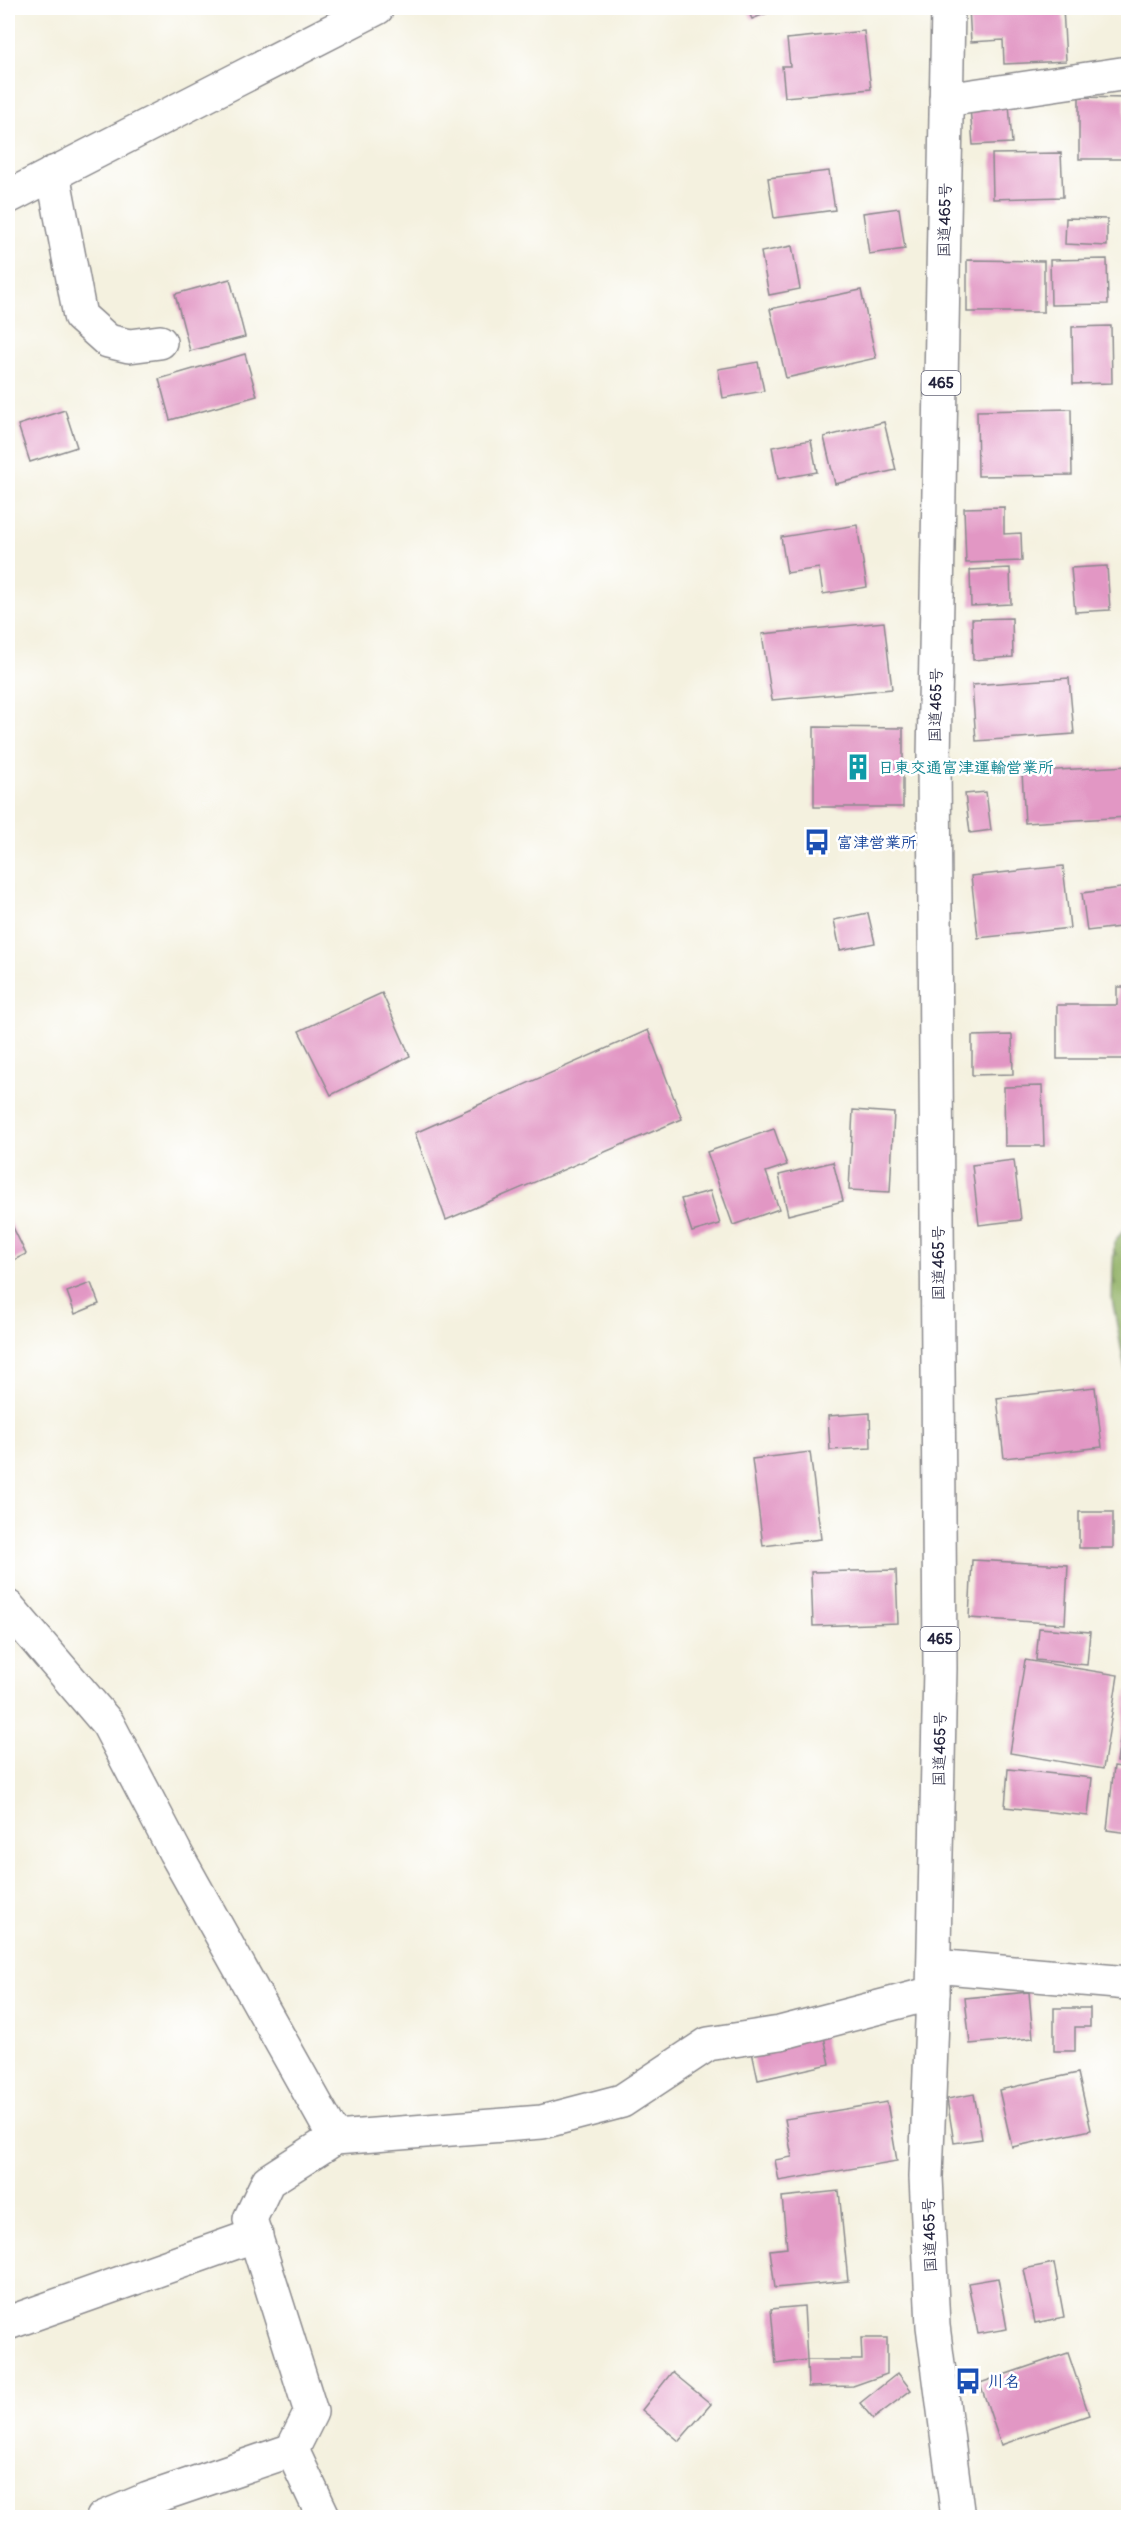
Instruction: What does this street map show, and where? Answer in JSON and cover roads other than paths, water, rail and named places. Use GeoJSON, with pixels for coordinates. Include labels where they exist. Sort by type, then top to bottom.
{"type":"FeatureCollection","features":[{"type":"Feature","properties":{"kind":"main road"},"geometry":{"type":"LineString","coordinates":[[8,197],[377,8]]}},
{"type":"Feature","properties":{"kind":"main road","name":"国道465号"},"geometry":{"type":"LineString","coordinates":[[948,8],[934,759],[940,1668],[934,1979],[926,2177],[933,2326],[958,2517]]}},
{"type":"Feature","properties":{"kind":"main road"},"geometry":{"type":"LineString","coordinates":[[946,100],[1128,73]]}},
{"type":"Feature","properties":{"kind":"main road"},"geometry":{"type":"LineString","coordinates":[[53,173],[80,316],[108,341],[129,346],[160,342]]}},
{"type":"Feature","properties":{"kind":"main road"},"geometry":{"type":"LineString","coordinates":[[8,1607],[108,1724],[175,1852],[335,2138]]}},
{"type":"Feature","properties":{"kind":"main road"},"geometry":{"type":"LineString","coordinates":[[103,2517],[148,2499],[292,2450],[311,2412],[250,2219],[268,2181],[335,2138],[542,2122],[622,2101],[708,2044],[780,2033],[934,1979],[1128,1983]]}},
{"type":"Feature","properties":{"kind":"main road"},"geometry":{"type":"LineString","coordinates":[[8,2323],[256,2235]]}},
{"type":"Feature","properties":{"kind":"main road"},"geometry":{"type":"LineString","coordinates":[[292,2450],[324,2517]]}},
{"type":"Feature","properties":{"kind":"place","name":"日東交通富津運輸営業所"},"geometry":{"type":"Point","coordinates":[858,767]}},
{"type":"Feature","properties":{"kind":"place","name":"富津営業所"},"geometry":{"type":"Point","coordinates":[817,842]}},
{"type":"Feature","properties":{"kind":"place","name":"川名"},"geometry":{"type":"Point","coordinates":[968,2381]}}]}
